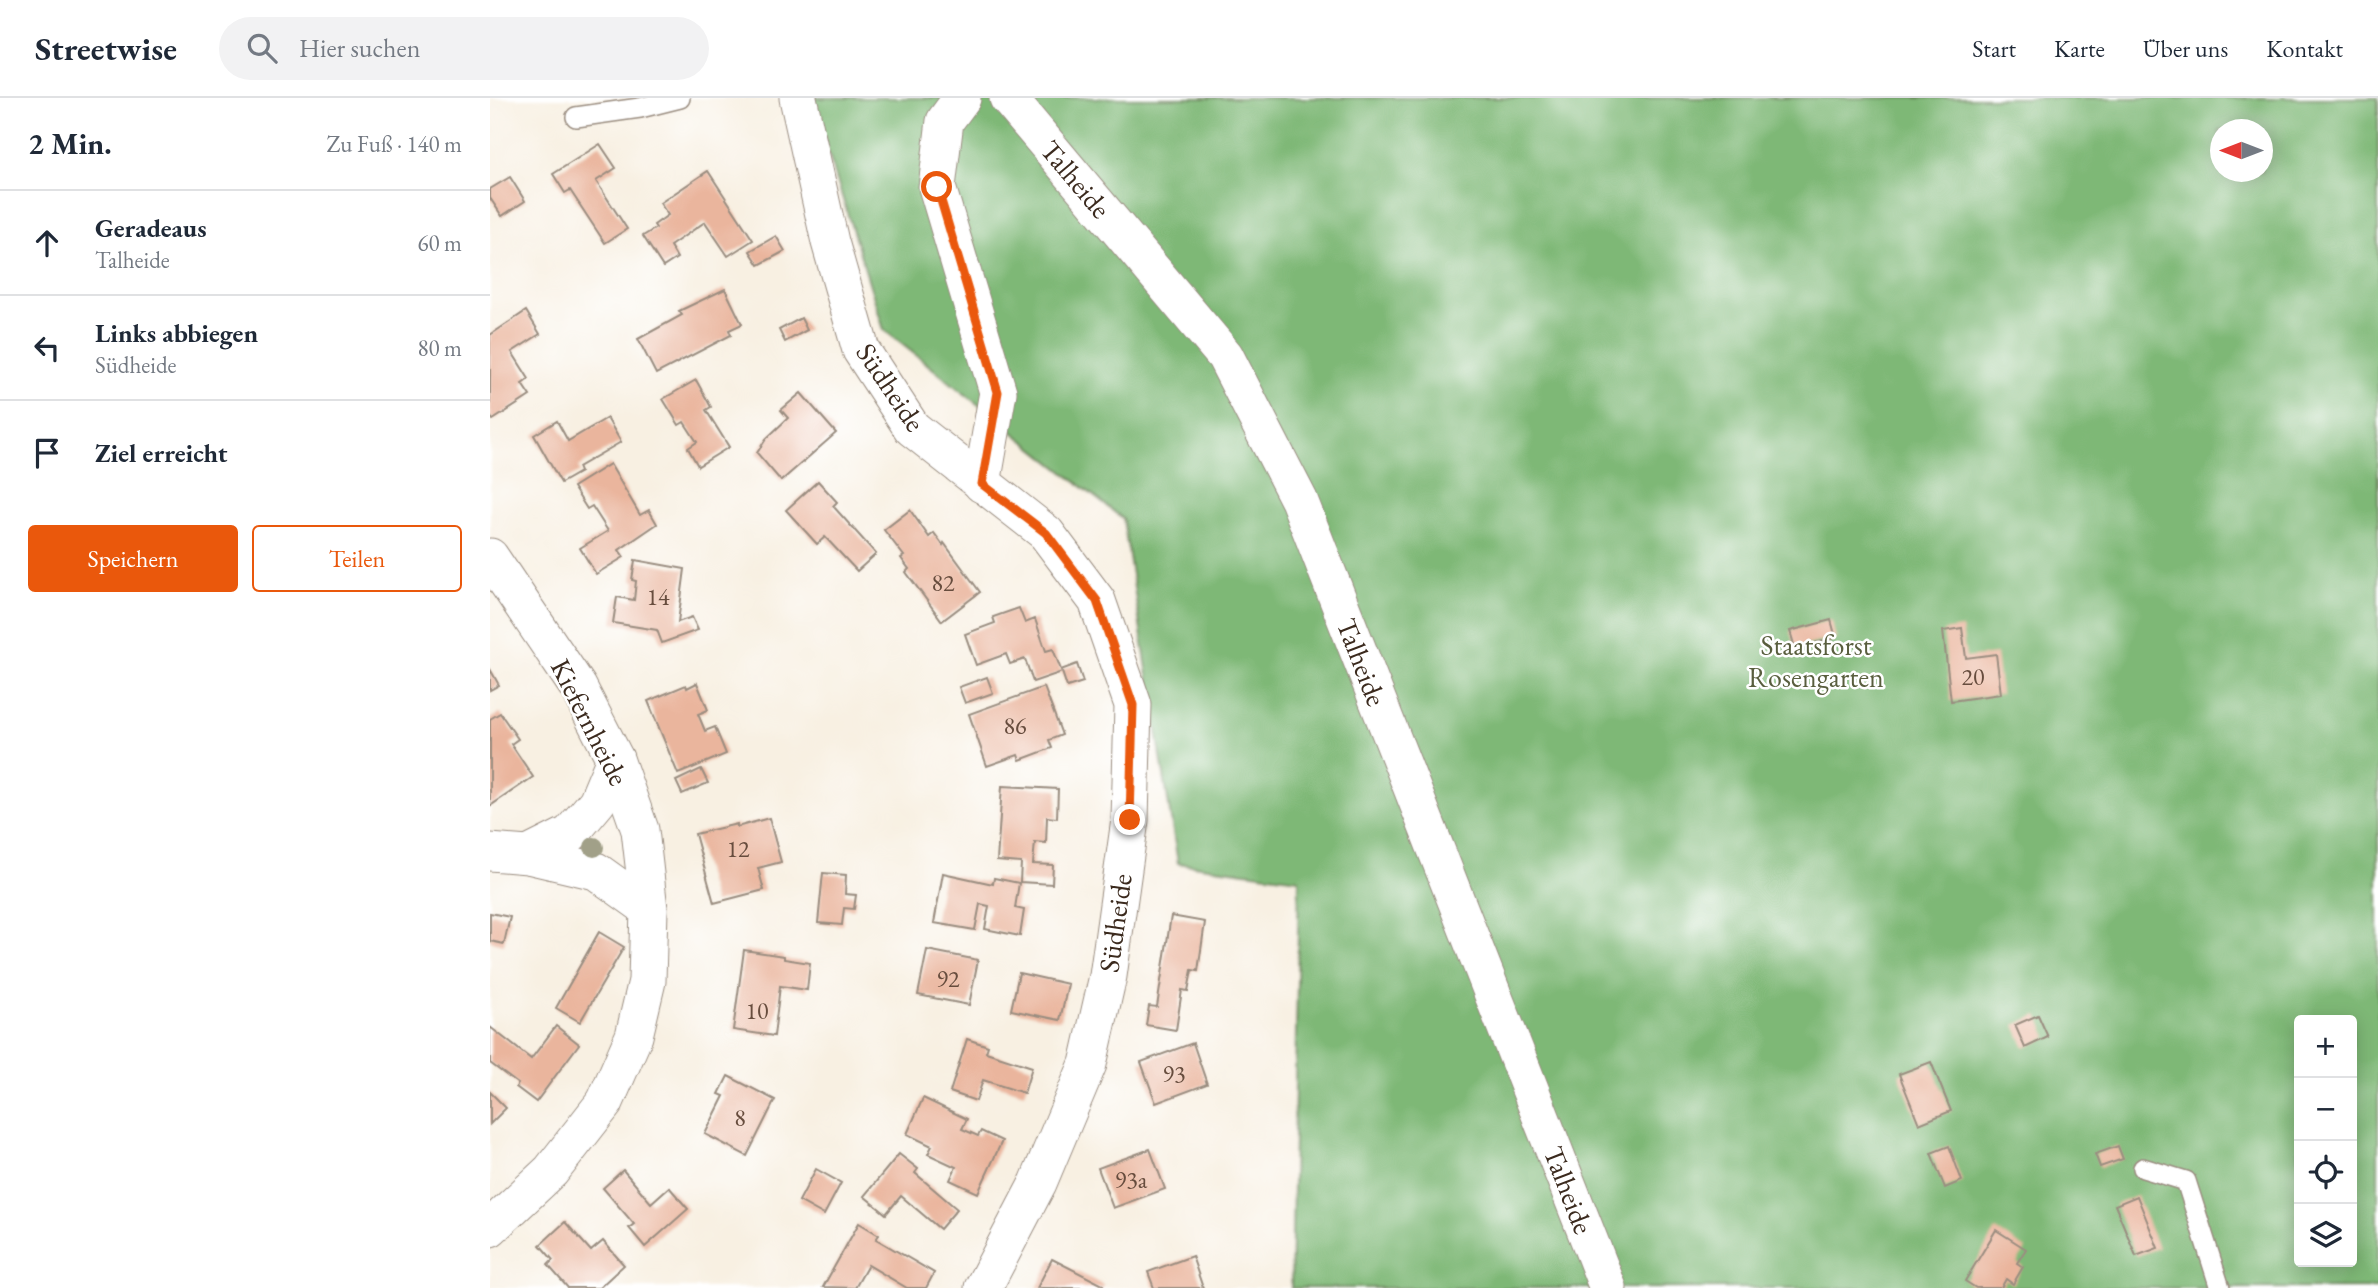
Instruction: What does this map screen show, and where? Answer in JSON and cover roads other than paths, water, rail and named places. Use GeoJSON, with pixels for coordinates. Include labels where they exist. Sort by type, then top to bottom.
{"type":"FeatureCollection","features":[{"type":"Feature","properties":{"kind":"street","name":"Südheide"},"geometry":{"type":"LineString","coordinates":[[798,98],[830,242],[861,350],[912,428],[1046,533],[1097,601],[1133,705],[1130,820],[1108,976],[1088,1063],[1038,1184],[984,1288]]}},
{"type":"Feature","properties":{"kind":"street"},"geometry":{"type":"LineString","coordinates":[[962,98],[945,121],[937,187],[998,392],[982,484]]}},
{"type":"Feature","properties":{"kind":"street","name":"Talheide"},"geometry":{"type":"LineString","coordinates":[[1008,98],[1224,356],[1299,500],[1608,1288]]}},
{"type":"Feature","properties":{"kind":"street","name":"Kiefernheide"},"geometry":{"type":"LineString","coordinates":[[490,557],[578,687],[615,759],[640,830],[649,909],[647,981],[634,1036],[605,1102],[551,1171],[490,1228]]}},
{"type":"Feature","properties":{"kind":"street"},"geometry":{"type":"LineString","coordinates":[[528,855],[570,834],[597,802],[615,759]]}},
{"type":"Feature","properties":{"kind":"street"},"geometry":{"type":"LineString","coordinates":[[490,852],[528,855],[596,871],[649,909]]}},
{"type":"Feature","properties":{"kind":"lane"},"geometry":{"type":"LineString","coordinates":[[576,117],[640,108],[680,98]]}},
{"type":"Feature","properties":{"kind":"lane"},"geometry":{"type":"LineString","coordinates":[[2143,1168],[2186,1181],[2220,1288]]}},
{"type":"Feature","properties":{"kind":"park label","name":"Staatsforst Rosengarten"},"geometry":{"type":"Point","coordinates":[1816,661]}}]}
